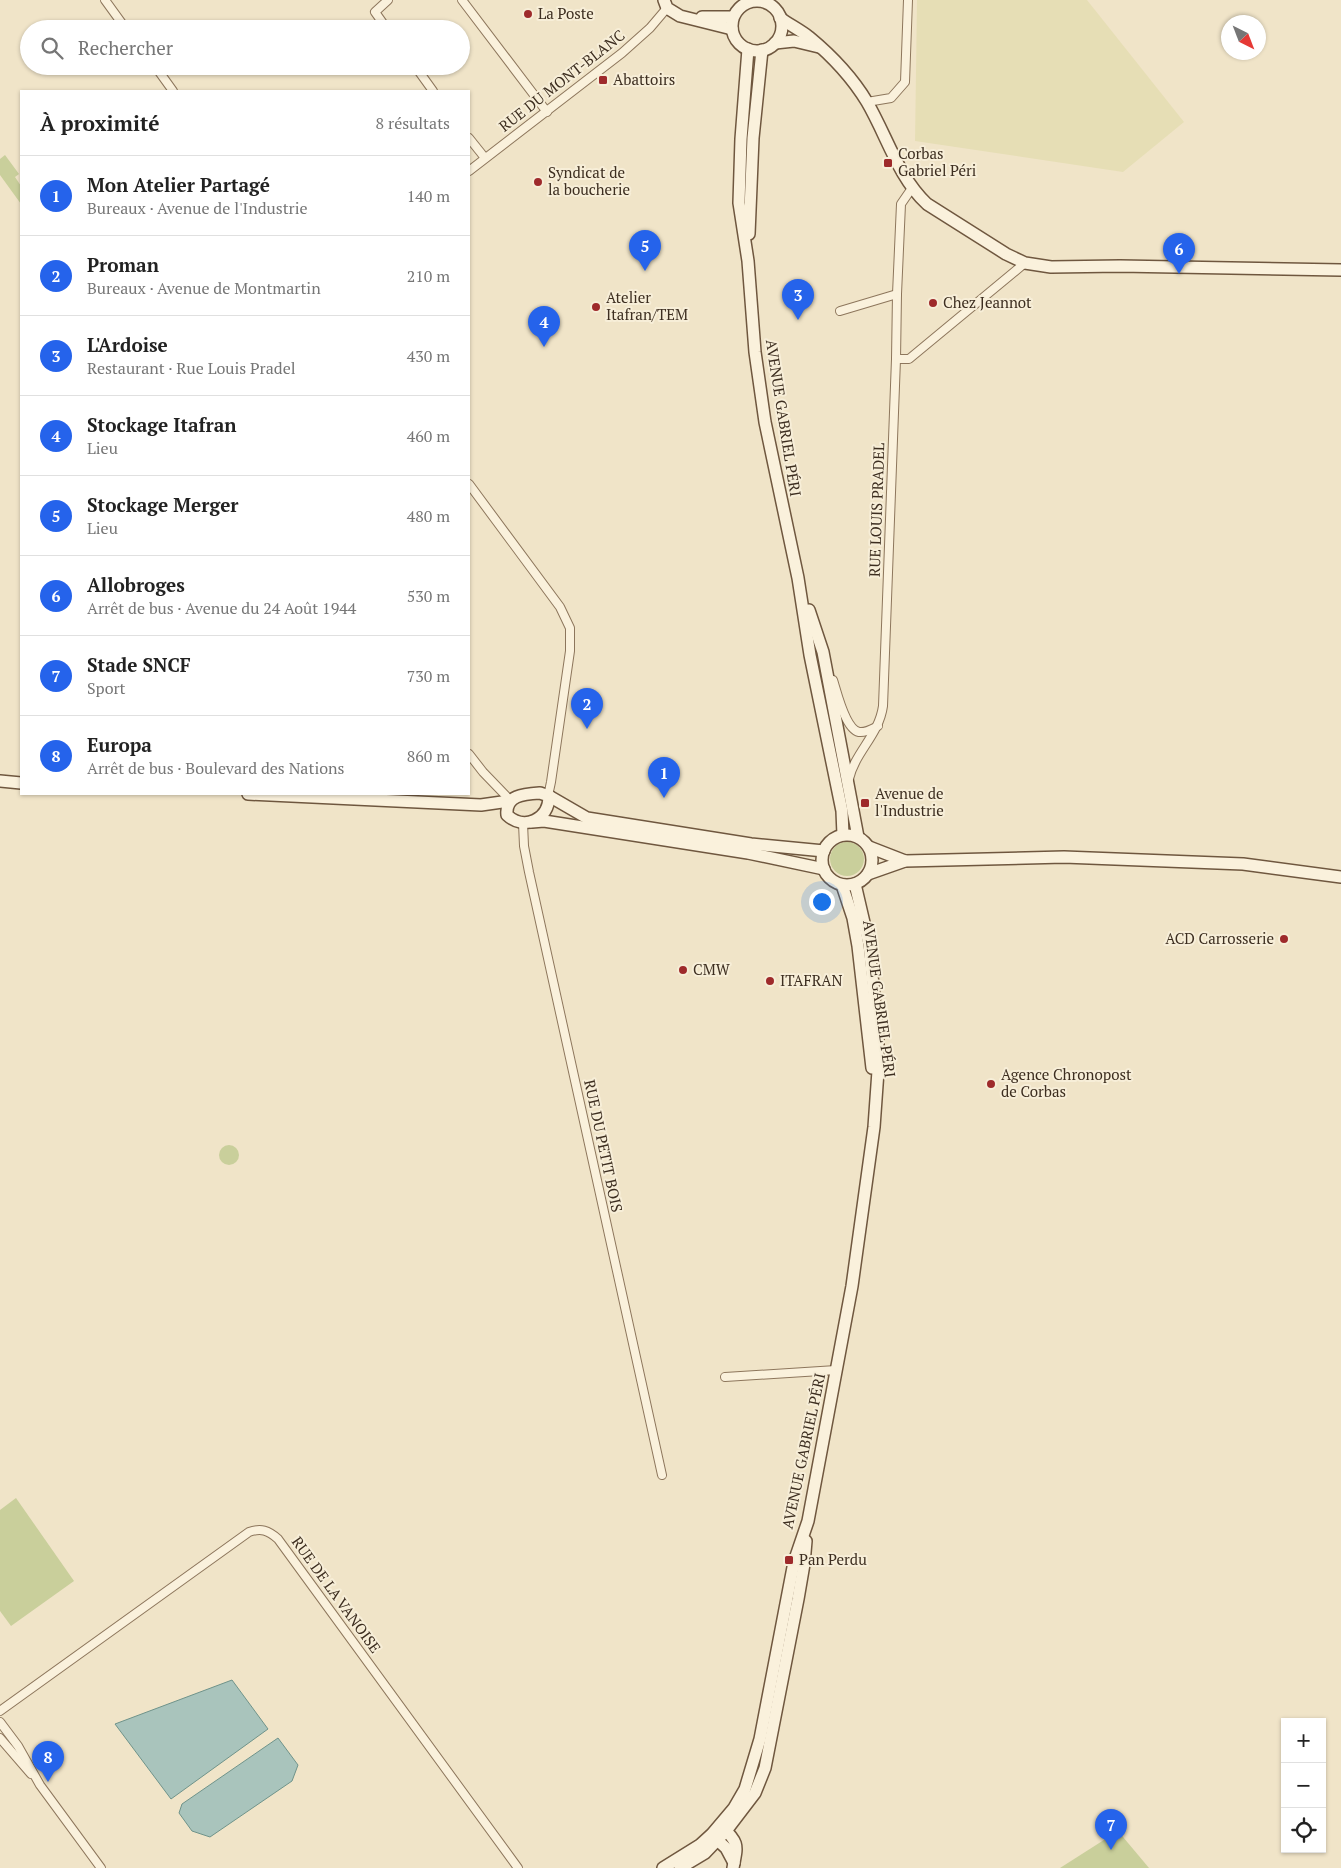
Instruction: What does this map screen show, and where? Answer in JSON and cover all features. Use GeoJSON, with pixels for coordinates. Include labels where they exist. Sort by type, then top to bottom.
{"type":"FeatureCollection","features":[{"type":"Feature","properties":{"kind":"main road"},"geometry":{"type":"LineString","coordinates":[[819,47],[794,41],[775,43],[762,50],[748,49],[737,41],[733,23],[736,12],[746,2],[770,3],[780,18],[809,37],[836,60],[867,102],[912,188],[927,204],[1006,254],[1025,263],[1051,267],[1120,266],[1341,270]]}},
{"type":"Feature","properties":{"kind":"main road"},"geometry":{"type":"LineString","coordinates":[[665,4],[680,16],[733,23]]}},
{"type":"Feature","properties":{"kind":"main road"},"geometry":{"type":"LineString","coordinates":[[775,43],[780,34],[780,18]]}},
{"type":"Feature","properties":{"kind":"main road","name":"AVENUE GABRIEL PÉRI"},"geometry":{"type":"LineString","coordinates":[[748,49],[741,139],[739,203],[748,261],[755,352],[765,422],[798,578],[810,656],[842,811],[843,835]]}},
{"type":"Feature","properties":{"kind":"main road","name":"AVENUE GABRIEL PÉRI"},"geometry":{"type":"LineString","coordinates":[[748,261],[753,138],[762,50]]}},
{"type":"Feature","properties":{"kind":"main road","name":"AVENUE GABRIEL PÉRI"},"geometry":{"type":"LineString","coordinates":[[798,578],[823,652],[858,837]]}},
{"type":"Feature","properties":{"kind":"main road"},"geometry":{"type":"LineString","coordinates":[[0,782],[20,782]]}},
{"type":"Feature","properties":{"kind":"main road"},"geometry":{"type":"LineString","coordinates":[[269,795],[481,805],[510,801],[529,794],[540,794],[548,796],[587,818],[751,844],[824,851]]}},
{"type":"Feature","properties":{"kind":"main road"},"geometry":{"type":"LineString","coordinates":[[527,823],[544,814],[549,805],[548,796]]}},
{"type":"Feature","properties":{"kind":"main road"},"geometry":{"type":"LineString","coordinates":[[506,815],[506,807],[510,801]]}},
{"type":"Feature","properties":{"kind":"main road"},"geometry":{"type":"LineString","coordinates":[[481,805],[506,815],[513,821],[527,823],[544,822],[748,853],[824,869]]}},
{"type":"Feature","properties":{"kind":"main road"},"geometry":{"type":"LineString","coordinates":[[905,861],[869,846],[858,837],[843,835],[831,840],[824,851],[822,860],[824,869],[830,878],[842,885],[855,884],[868,874],[905,861],[1064,857],[1243,864],[1341,878]]}},
{"type":"Feature","properties":{"kind":"main road"},"geometry":{"type":"LineString","coordinates":[[868,874],[872,860],[869,846]]}},
{"type":"Feature","properties":{"kind":"main road","name":"AVENUE GABRIEL PÉRI"},"geometry":{"type":"LineString","coordinates":[[715,1837],[723,1828],[751,1776],[779,1667],[794,1562],[808,1521],[854,1278],[874,1127],[878,1037],[869,944],[855,884]]}},
{"type":"Feature","properties":{"kind":"main road","name":"AVENUE GABRIEL PÉRI"},"geometry":{"type":"LineString","coordinates":[[842,885],[853,918],[858,946],[876,1089]]}},
{"type":"Feature","properties":{"kind":"main road"},"geometry":{"type":"LineString","coordinates":[[723,1828],[734,1841],[737,1850],[734,1865]]}},
{"type":"Feature","properties":{"kind":"main road"},"geometry":{"type":"LineString","coordinates":[[715,1837],[726,1848],[734,1865]]}},
{"type":"Feature","properties":{"kind":"main road"},"geometry":{"type":"LineString","coordinates":[[663,1868],[715,1837]]}},
{"type":"Feature","properties":{"kind":"main road"},"geometry":{"type":"LineString","coordinates":[[680,1868],[705,1853],[715,1837]]}},
{"type":"Feature","properties":{"kind":"street"},"geometry":{"type":"LineString","coordinates":[[105,0],[119,20]]}},
{"type":"Feature","properties":{"kind":"street"},"geometry":{"type":"LineString","coordinates":[[381,20],[375,12],[388,0]]}},
{"type":"Feature","properties":{"kind":"street"},"geometry":{"type":"LineString","coordinates":[[462,0],[547,112]]}},
{"type":"Feature","properties":{"kind":"street"},"geometry":{"type":"LineString","coordinates":[[867,102],[890,98],[905,82],[908,0]]}},
{"type":"Feature","properties":{"kind":"street","name":"RUE DU MONT-BLANC"},"geometry":{"type":"LineString","coordinates":[[470,170],[547,112],[629,46],[650,28],[665,4]]}},
{"type":"Feature","properties":{"kind":"street"},"geometry":{"type":"LineString","coordinates":[[161,75],[172,90]]}},
{"type":"Feature","properties":{"kind":"street"},"geometry":{"type":"LineString","coordinates":[[422,75],[433,90]]}},
{"type":"Feature","properties":{"kind":"street"},"geometry":{"type":"LineString","coordinates":[[470,139],[485,158]]}},
{"type":"Feature","properties":{"kind":"street","name":"RUE LOUIS PRADEL"},"geometry":{"type":"LineString","coordinates":[[848,784],[852,766],[878,726],[883,706],[900,204],[912,188]]}},
{"type":"Feature","properties":{"kind":"street"},"geometry":{"type":"LineString","coordinates":[[896,359],[909,359],[1025,263]]}},
{"type":"Feature","properties":{"kind":"street"},"geometry":{"type":"LineString","coordinates":[[840,311],[897,294]]}},
{"type":"Feature","properties":{"kind":"street"},"geometry":{"type":"LineString","coordinates":[[470,485],[560,607],[570,628],[570,651],[548,796]]}},
{"type":"Feature","properties":{"kind":"street"},"geometry":{"type":"LineString","coordinates":[[823,652],[850,725],[860,732],[878,726]]}},
{"type":"Feature","properties":{"kind":"street"},"geometry":{"type":"LineString","coordinates":[[470,755],[510,801]]}},
{"type":"Feature","properties":{"kind":"street","name":"RUE DU PETIT BOIS"},"geometry":{"type":"LineString","coordinates":[[527,823],[524,846],[529,872],[662,1474]]}},
{"type":"Feature","properties":{"kind":"street"},"geometry":{"type":"LineString","coordinates":[[725,1376],[836,1370]]}},
{"type":"Feature","properties":{"kind":"street","name":"RUE DE LA VANOISE"},"geometry":{"type":"LineString","coordinates":[[0,1710],[249,1532],[259,1528],[270,1532],[278,1539],[518,1868]]}},
{"type":"Feature","properties":{"kind":"street"},"geometry":{"type":"LineString","coordinates":[[0,1722],[18,1746],[40,1785]]}},
{"type":"Feature","properties":{"kind":"street"},"geometry":{"type":"LineString","coordinates":[[0,1738],[40,1785],[101,1868]]}},
{"type":"Feature","properties":{"kind":"shaded area"},"geometry":{"type":"Polygon","coordinates":[[[917,0],[1087,0],[1184,122],[1123,172],[915,141],[917,0]]]}},
{"type":"Feature","properties":{"kind":"green space"},"geometry":{"type":"Polygon","coordinates":[[[5,155],[19,174],[15,177],[20,184],[20,203],[0,175],[0,159],[5,155]]]}},
{"type":"Feature","properties":{"kind":"green space"},"geometry":{"type":"Polygon","coordinates":[[[847,842],[859,847],[864,859],[859,871],[847,876],[835,871],[830,859],[835,847],[847,842]]]}},
{"type":"Feature","properties":{"kind":"green space"},"geometry":{"type":"Polygon","coordinates":[[[229,1145],[236,1148],[239,1155],[236,1162],[229,1165],[222,1162],[219,1155],[222,1148],[229,1145]]]}},
{"type":"Feature","properties":{"kind":"green space"},"geometry":{"type":"Polygon","coordinates":[[[16,1498],[74,1581],[11,1626],[0,1611],[0,1510],[16,1498]]]}},
{"type":"Feature","properties":{"kind":"green space"},"geometry":{"type":"Polygon","coordinates":[[[1118,1831],[1149,1868],[1060,1868],[1118,1831]]]}},
{"type":"Feature","properties":{"kind":"water"},"geometry":{"type":"Polygon","coordinates":[[[232,1680],[268,1729],[171,1799],[115,1724],[232,1680]]]}},
{"type":"Feature","properties":{"kind":"water"},"geometry":{"type":"Polygon","coordinates":[[[278,1738],[298,1765],[292,1781],[210,1837],[192,1831],[179,1813],[182,1804],[278,1738]]]}},
{"type":"Feature","properties":{"kind":"place","name":"La Poste"},"geometry":{"type":"Point","coordinates":[528,14]}},
{"type":"Feature","properties":{"kind":"place","name":"Abattoirs"},"geometry":{"type":"Point","coordinates":[603,80]}},
{"type":"Feature","properties":{"kind":"place","name":"Corbas Gabriel Péri"},"geometry":{"type":"Point","coordinates":[888,163]}},
{"type":"Feature","properties":{"kind":"place","name":"Syndicat de la boucherie"},"geometry":{"type":"Point","coordinates":[538,182]}},
{"type":"Feature","properties":{"kind":"place","name":"Stockage Merger"},"geometry":{"type":"Point","coordinates":[645,271]}},
{"type":"Feature","properties":{"kind":"place","name":"Allobroges"},"geometry":{"type":"Point","coordinates":[1179,274]}},
{"type":"Feature","properties":{"kind":"place","name":"Chez Jeannot"},"geometry":{"type":"Point","coordinates":[933,303]}},
{"type":"Feature","properties":{"kind":"place","name":"Atelier Itafran/TEM"},"geometry":{"type":"Point","coordinates":[596,307]}},
{"type":"Feature","properties":{"kind":"place","name":"L'Ardoise"},"geometry":{"type":"Point","coordinates":[798,320]}},
{"type":"Feature","properties":{"kind":"place","name":"Stockage Itafran"},"geometry":{"type":"Point","coordinates":[544,347]}},
{"type":"Feature","properties":{"kind":"place","name":"Proman"},"geometry":{"type":"Point","coordinates":[587,729]}},
{"type":"Feature","properties":{"kind":"place","name":"Mon Atelier Partagé"},"geometry":{"type":"Point","coordinates":[664,798]}},
{"type":"Feature","properties":{"kind":"place","name":"Avenue de l'Industrie"},"geometry":{"type":"Point","coordinates":[865,803]}},
{"type":"Feature","properties":{"kind":"place","name":"ACD Carrosserie"},"geometry":{"type":"Point","coordinates":[1284,939]}},
{"type":"Feature","properties":{"kind":"place","name":"CMW"},"geometry":{"type":"Point","coordinates":[683,970]}},
{"type":"Feature","properties":{"kind":"place","name":"ITAFRAN"},"geometry":{"type":"Point","coordinates":[770,981]}},
{"type":"Feature","properties":{"kind":"place","name":"Agence Chronopost de Corbas"},"geometry":{"type":"Point","coordinates":[991,1084]}},
{"type":"Feature","properties":{"kind":"place","name":"Pan Perdu"},"geometry":{"type":"Point","coordinates":[789,1560]}},
{"type":"Feature","properties":{"kind":"place","name":"Europa"},"geometry":{"type":"Point","coordinates":[48,1782]}},
{"type":"Feature","properties":{"kind":"place","name":"Stade SNCF"},"geometry":{"type":"Point","coordinates":[1111,1850]}}]}
